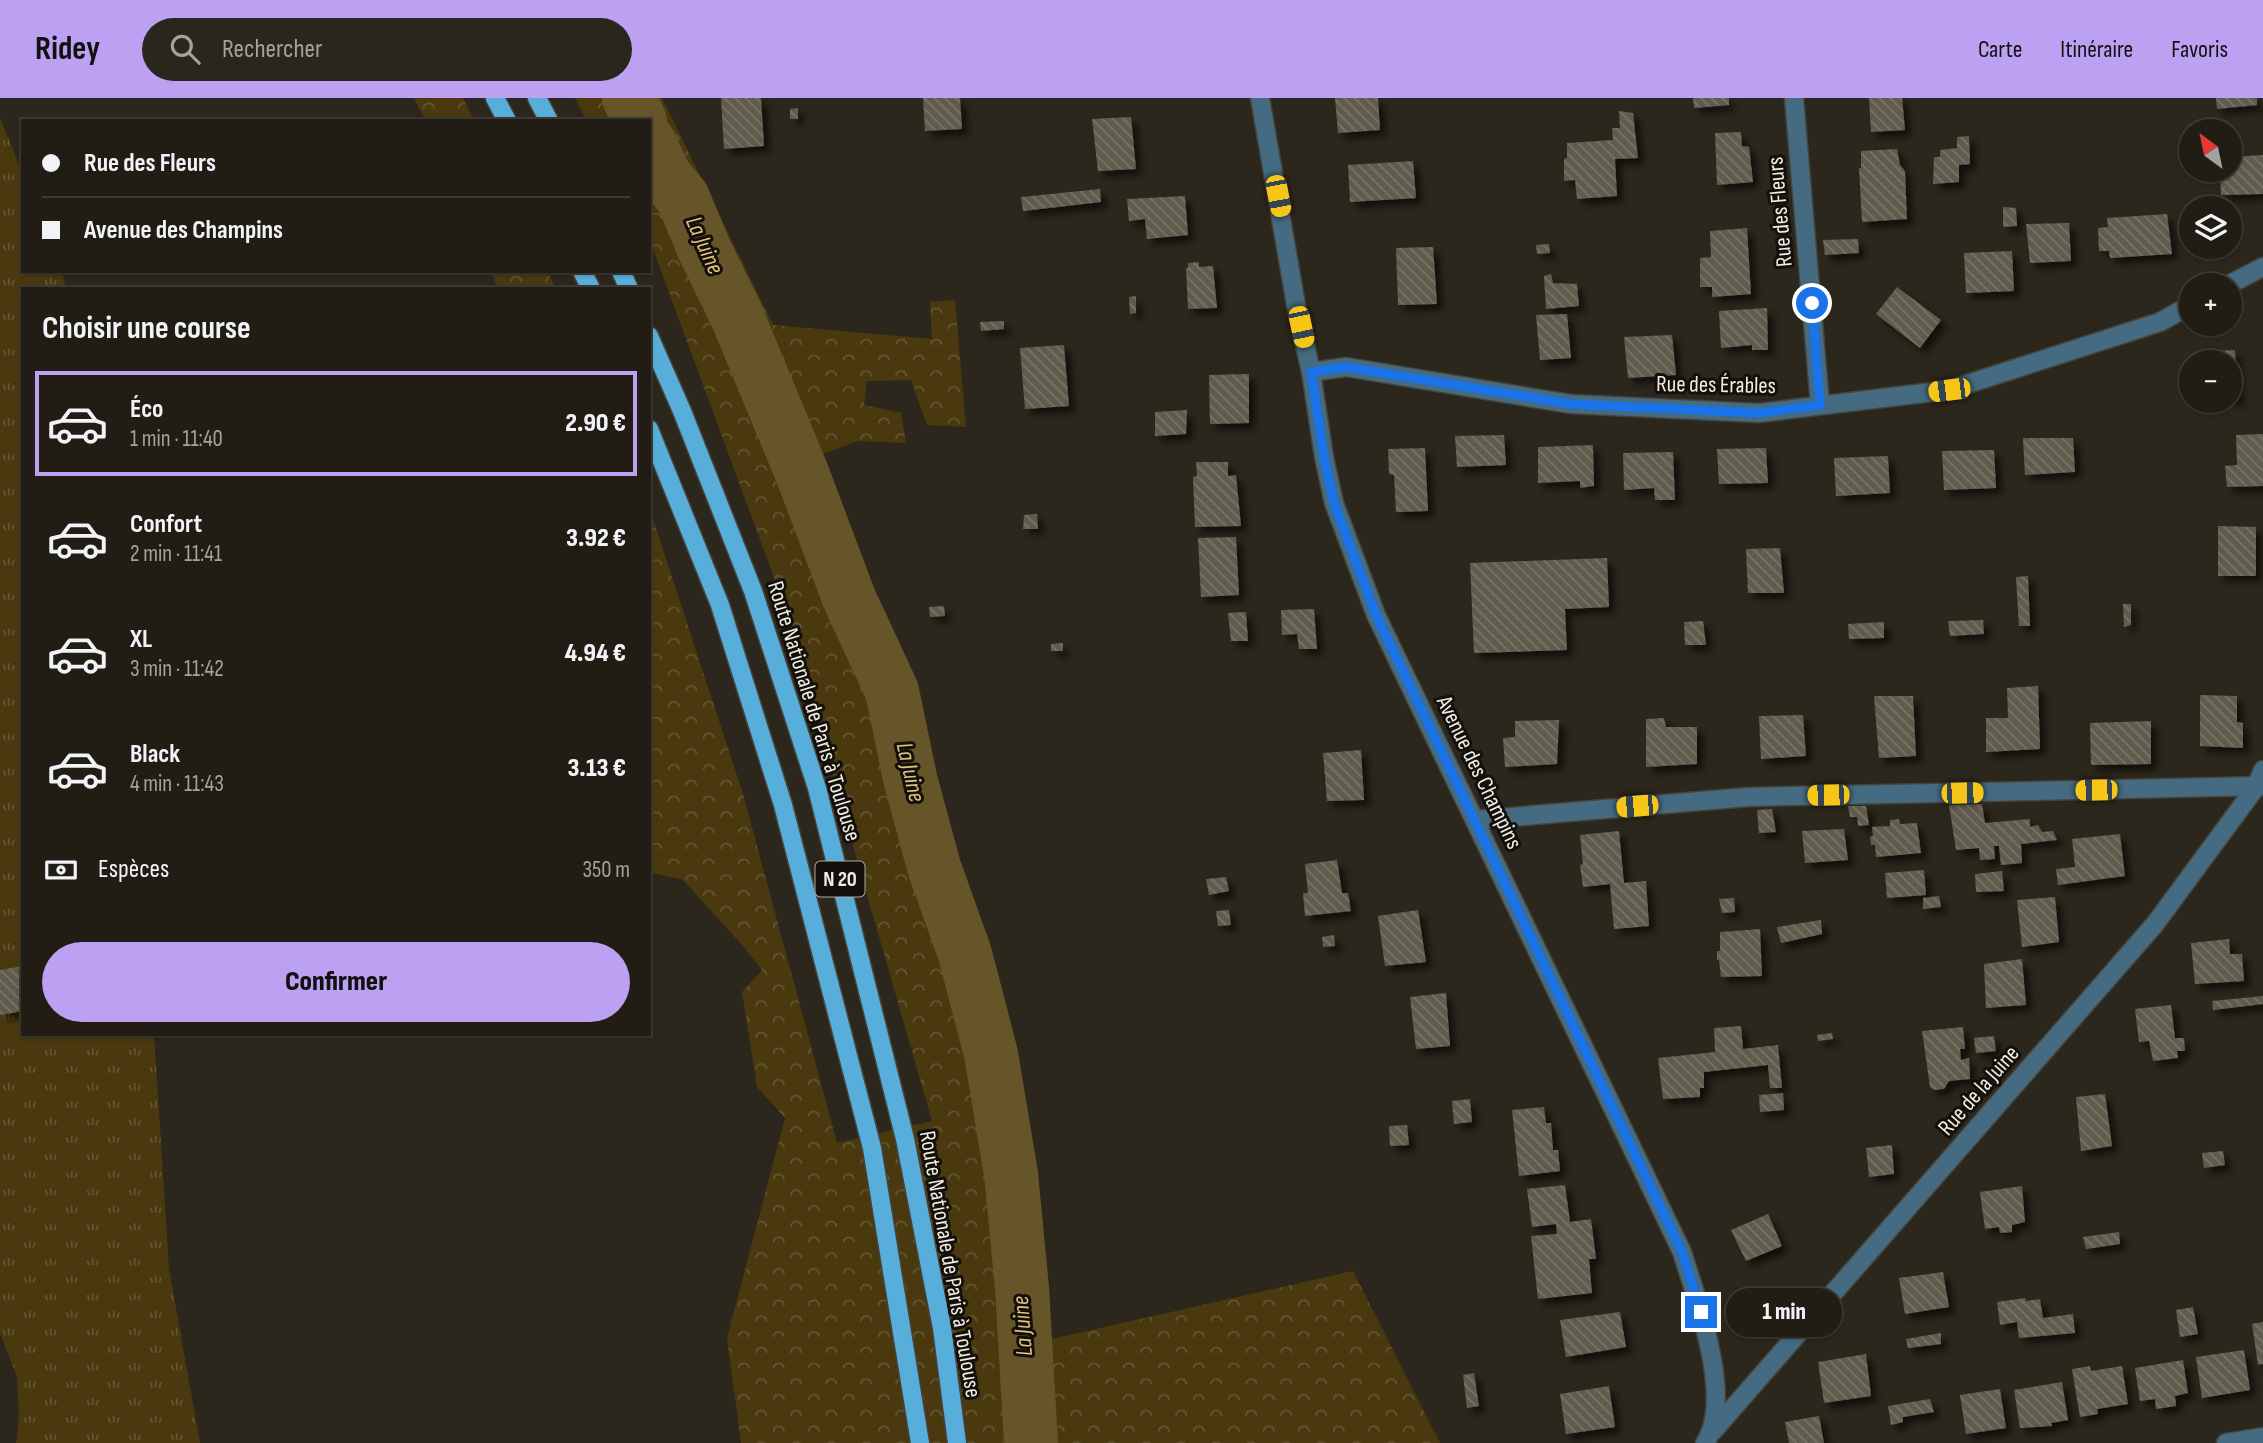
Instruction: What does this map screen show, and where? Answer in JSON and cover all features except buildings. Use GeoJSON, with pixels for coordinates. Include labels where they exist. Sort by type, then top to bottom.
{"type":"FeatureCollection","features":[{"type":"Feature","properties":{"kind":"main road"},"geometry":{"type":"LineString","coordinates":[[495,98],[506,119]]}},
{"type":"Feature","properties":{"kind":"main road"},"geometry":{"type":"LineString","coordinates":[[537,98],[548,119]]}},
{"type":"Feature","properties":{"kind":"main road","name":"Route Nationale de Paris à Toulouse"},"geometry":{"type":"LineString","coordinates":[[651,341],[682,411],[753,592],[817,788],[905,1139],[942,1328],[957,1443]]}},
{"type":"Feature","properties":{"kind":"main road","name":"N 20"},"geometry":{"type":"LineString","coordinates":[[651,434],[720,605],[783,805],[872,1149],[920,1443]]}},
{"type":"Feature","properties":{"kind":"street","name":"Avenue des Champins"},"geometry":{"type":"LineString","coordinates":[[1260,98],[1334,503],[1376,615],[1682,1252],[1716,1372],[1709,1437]]}},
{"type":"Feature","properties":{"kind":"street","name":"Rue des Fleurs"},"geometry":{"type":"LineString","coordinates":[[1794,98],[1820,405]]}},
{"type":"Feature","properties":{"kind":"street"},"geometry":{"type":"LineString","coordinates":[[2242,278],[2263,267]]}},
{"type":"Feature","properties":{"kind":"street","name":"Rue des Érables"},"geometry":{"type":"LineString","coordinates":[[1311,372],[1346,367],[1571,404],[1759,413],[1949,390],[2160,322],[2179,312]]}},
{"type":"Feature","properties":{"kind":"street","name":"Rue de la Juine"},"geometry":{"type":"LineString","coordinates":[[1709,1437],[2155,924],[2260,787],[2263,770]]}},
{"type":"Feature","properties":{"kind":"street"},"geometry":{"type":"LineString","coordinates":[[1475,820],[1748,797],[2260,787]]}},
{"type":"Feature","properties":{"kind":"street"},"geometry":{"type":"LineString","coordinates":[[2226,1443],[2263,1437]]}},
{"type":"Feature","properties":{"kind":"green space"},"geometry":{"type":"Polygon","coordinates":[[[414,98],[463,98],[473,119],[425,119],[414,98]]]}},
{"type":"Feature","properties":{"kind":"green space"},"geometry":{"type":"Polygon","coordinates":[[[575,98],[662,98],[773,325],[932,339],[930,302],[955,300],[966,427],[927,425],[911,380],[867,381],[864,405],[901,413],[906,443],[858,441],[820,455],[915,704],[1015,1102],[1047,1340],[1353,1271],[1440,1443],[741,1443],[727,1338],[785,1118],[757,1087],[742,992],[762,970],[683,880],[651,872],[651,513],[743,794],[837,1143],[932,1121],[783,602],[651,243],[651,119],[586,119],[575,98]]]}},
{"type":"Feature","properties":{"kind":"green space"},"geometry":{"type":"Polygon","coordinates":[[[0,118],[21,169],[21,273],[62,273],[66,287],[21,287],[21,1036],[154,1036],[169,1269],[200,1443],[16,1443],[19,1417],[17,1377],[0,1333],[0,118]]]}},
{"type":"Feature","properties":{"kind":"green space"},"geometry":{"type":"Polygon","coordinates":[[[492,273],[548,273],[555,287],[497,287],[492,273]]]}},
{"type":"Feature","properties":{"kind":"waterway","name":"La Juine"},"geometry":{"type":"LineString","coordinates":[[629,98],[639,119]]}},
{"type":"Feature","properties":{"kind":"waterway","name":"La Juine"},"geometry":{"type":"LineString","coordinates":[[651,146],[664,175],[683,198],[736,314],[802,473],[849,598],[892,691],[910,778],[934,867],[965,954],[991,1054],[1011,1174],[1022,1288],[1031,1443]]}},
{"type":"Feature","properties":{"kind":"route"},"geometry":{"type":"LineString","coordinates":[[1701,1312],[1682,1252],[1376,615],[1334,503],[1311,372],[1346,367],[1571,404],[1759,413],[1820,405],[1812,303]]}}]}
